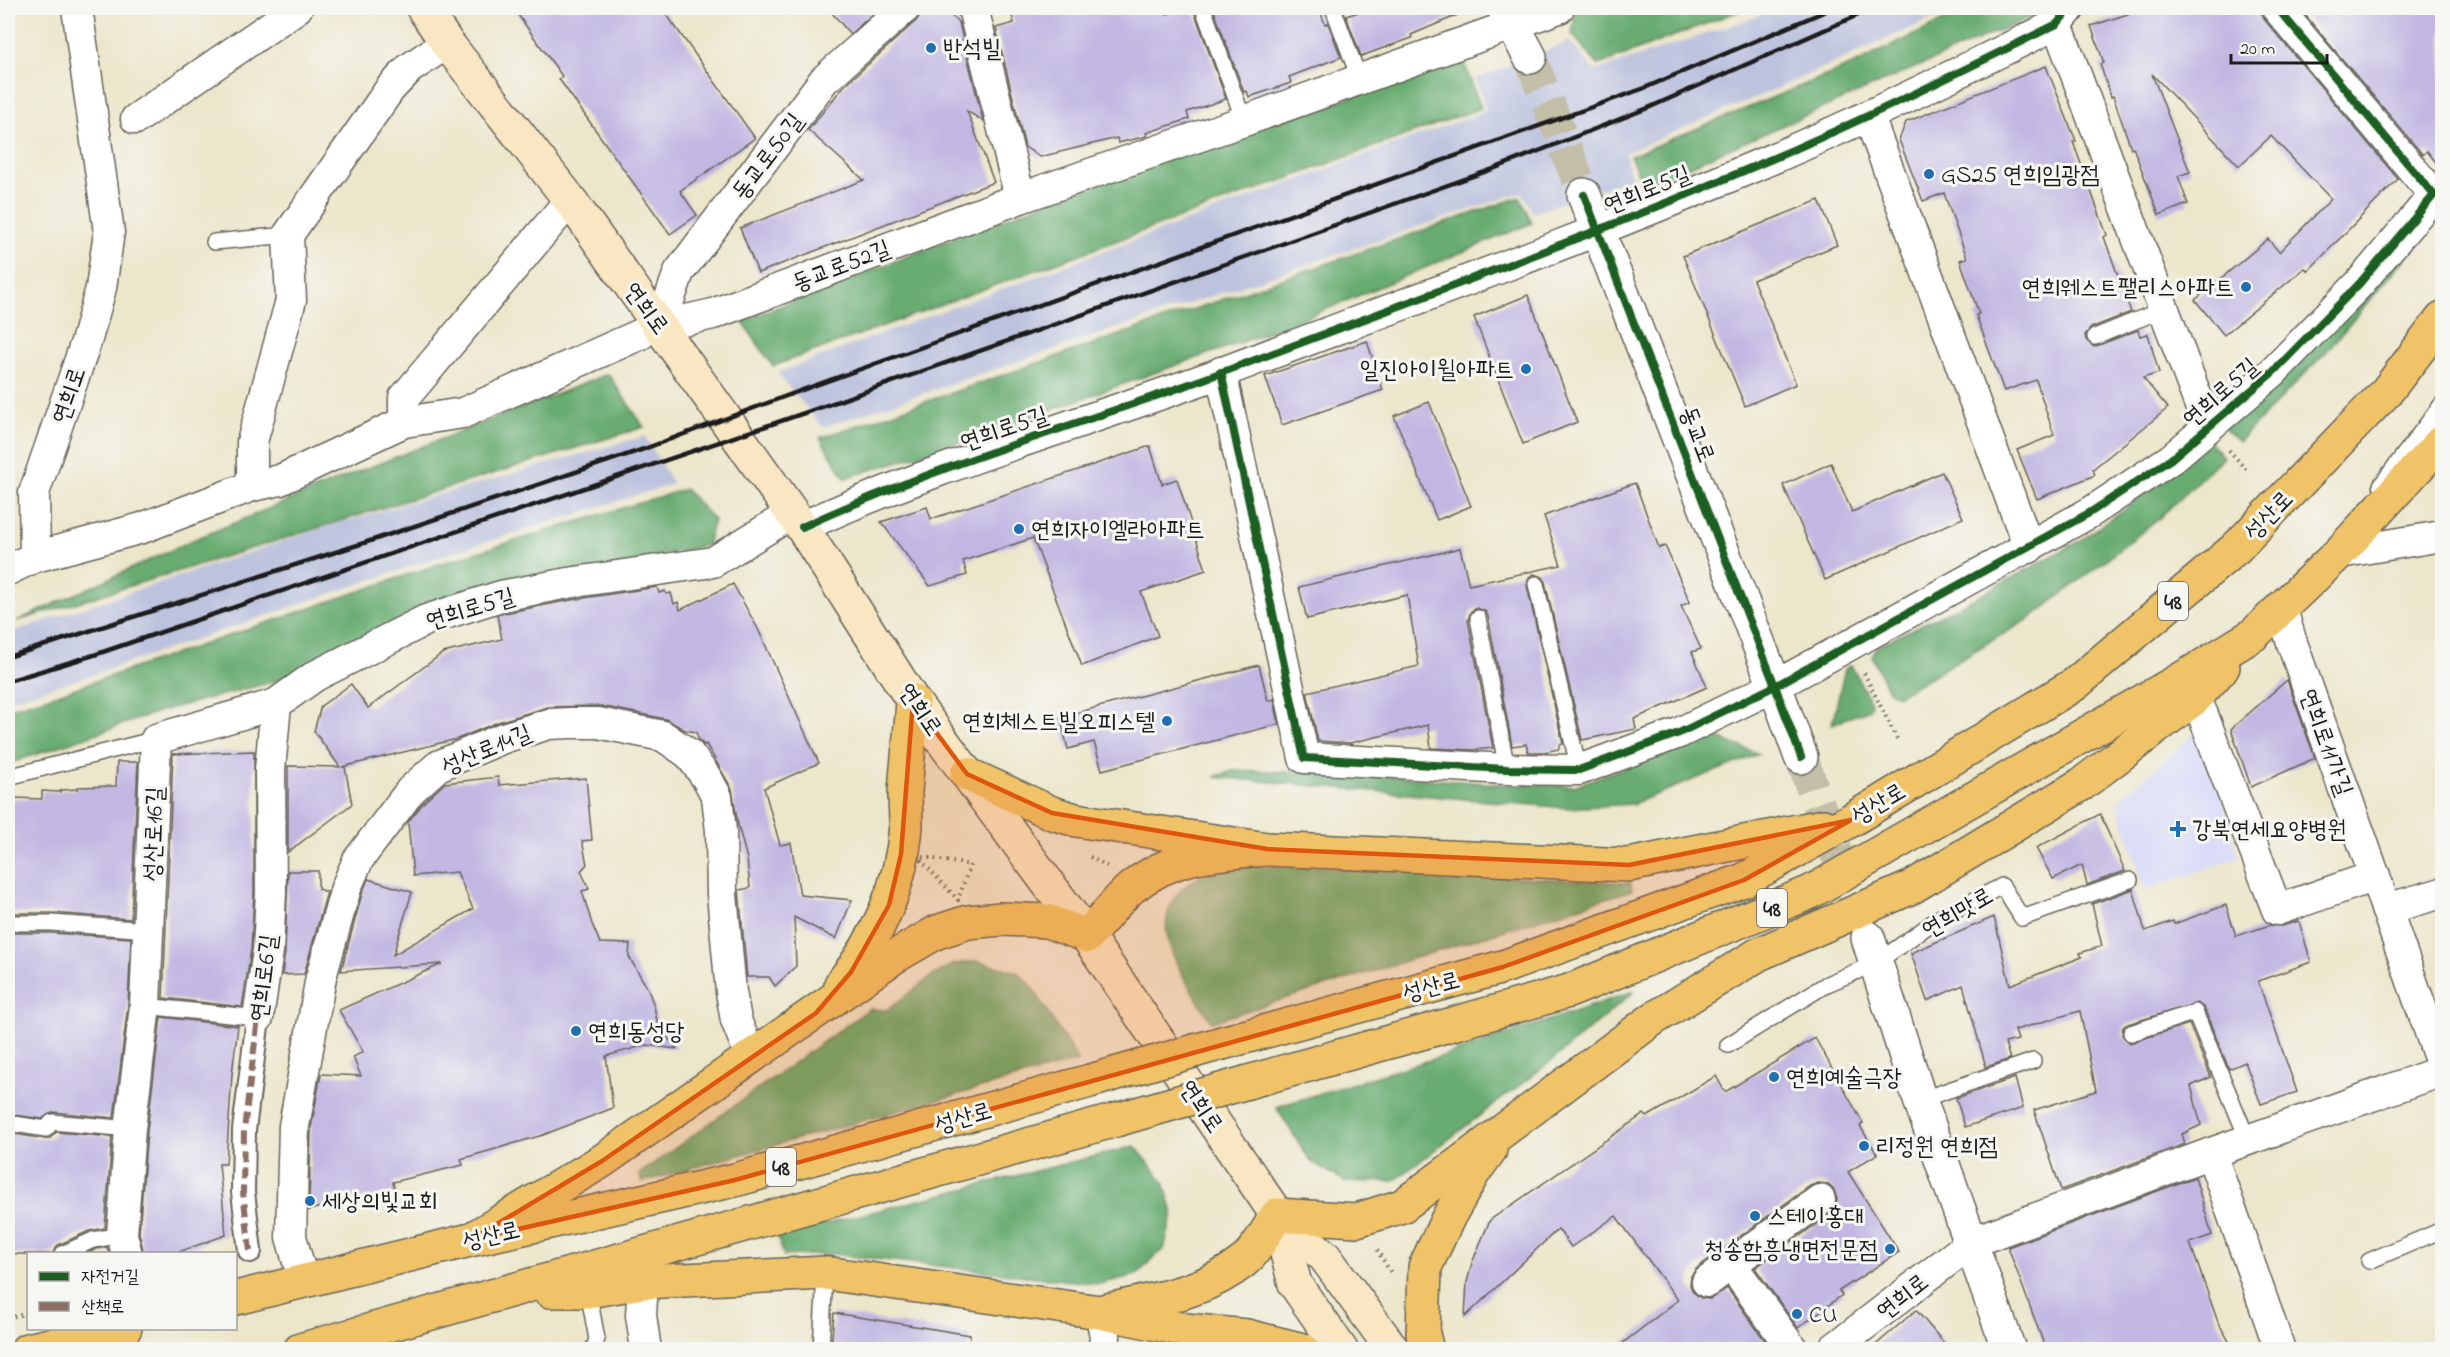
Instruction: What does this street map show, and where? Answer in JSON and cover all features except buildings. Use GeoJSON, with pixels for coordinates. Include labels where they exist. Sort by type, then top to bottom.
{"type":"FeatureCollection","features":[{"type":"Feature","properties":{"kind":"main road","name":"연희로"},"geometry":{"type":"LineString","coordinates":[[423,8],[447,43],[570,200],[651,330],[797,520],[913,701],[1087,936],[1277,1215],[1325,1257],[1393,1350]]}},
{"type":"Feature","properties":{"kind":"main road","name":"성산로"},"geometry":{"type":"LineString","coordinates":[[237,1298],[303,1279],[735,1180],[1222,1043],[1503,967],[1744,880],[1851,820],[2075,684],[2236,548],[2387,391],[2442,319]]}},
{"type":"Feature","properties":{"kind":"main road","name":"성산로"},"geometry":{"type":"LineString","coordinates":[[300,1350],[1569,991],[1811,892],[2188,675],[2253,635],[2339,553],[2442,441]]}},
{"type":"Feature","properties":{"kind":"main road"},"geometry":{"type":"LineString","coordinates":[[1100,1312],[1196,1289],[1220,1276],[1246,1260],[1277,1215],[1357,1220],[1402,1206],[1508,1125],[1662,1013],[1759,954],[1912,887],[2082,784],[2195,698],[2253,635]]}},
{"type":"Feature","properties":{"kind":"main road"},"geometry":{"type":"LineString","coordinates":[[816,1013],[851,972],[874,937],[889,905],[902,854],[906,825],[905,793],[913,701]]}},
{"type":"Feature","properties":{"kind":"main road"},"geometry":{"type":"LineString","coordinates":[[967,774],[1052,813],[1076,819],[1267,849],[1629,865],[1851,820]]}},
{"type":"Feature","properties":{"kind":"main road"},"geometry":{"type":"LineString","coordinates":[[470,1240],[602,1161],[894,957],[938,932],[968,922],[1001,919],[1047,921],[1087,936],[1130,889],[1153,872],[1181,860],[1204,854],[1267,849]]}},
{"type":"Feature","properties":{"kind":"main road"},"geometry":{"type":"LineString","coordinates":[[1427,1350],[1423,1334],[1425,1267],[1448,1218],[1474,1172],[1508,1125]]}},
{"type":"Feature","properties":{"kind":"main road","name":"연희로"},"geometry":{"type":"LineString","coordinates":[[1277,1215],[1295,1284],[1341,1350]]}},
{"type":"Feature","properties":{"kind":"main road"},"geometry":{"type":"LineString","coordinates":[[505,1291],[588,1291],[643,1282],[825,1273],[1100,1312],[1186,1330],[1247,1336],[1303,1350]]}},
{"type":"Feature","properties":{"kind":"main road"},"geometry":{"type":"LineString","coordinates":[[27,1350],[120,1330]]}},
{"type":"Feature","properties":{"kind":"street","name":"연희로"},"geometry":{"type":"LineString","coordinates":[[77,8],[109,232],[101,288],[87,339],[34,493],[35,557],[142,528],[252,486],[280,480],[404,422],[463,413],[651,330]]}},
{"type":"Feature","properties":{"kind":"street"},"geometry":{"type":"LineString","coordinates":[[136,119],[297,8]]}},
{"type":"Feature","properties":{"kind":"street","name":"동교로50길"},"geometry":{"type":"LineString","coordinates":[[651,330],[679,272],[824,80],[905,8]]}},
{"type":"Feature","properties":{"kind":"street"},"geometry":{"type":"LineString","coordinates":[[973,8],[1020,198]]}},
{"type":"Feature","properties":{"kind":"street","name":"동교로52길"},"geometry":{"type":"LineString","coordinates":[[651,330],[713,314],[1020,198],[1244,121],[1359,78],[1508,16],[1559,8]]}},
{"type":"Feature","properties":{"kind":"street","name":"연희로5길"},"geometry":{"type":"LineString","coordinates":[[1775,686],[2029,548],[2091,512],[2171,459],[2273,372],[2359,284],[2434,195],[2277,8]]}},
{"type":"Feature","properties":{"kind":"street"},"geometry":{"type":"LineString","coordinates":[[1508,16],[1530,57]]}},
{"type":"Feature","properties":{"kind":"street","name":"연희로5길"},"geometry":{"type":"LineString","coordinates":[[156,739],[276,704],[315,676],[426,620],[501,596],[568,583],[713,562],[797,520],[848,506],[1221,372],[1598,231],[1869,117],[2064,16],[2164,309],[2208,427]]}},
{"type":"Feature","properties":{"kind":"street"},"geometry":{"type":"LineString","coordinates":[[252,486],[252,442],[291,300],[288,235],[390,89],[410,68],[447,43]]}},
{"type":"Feature","properties":{"kind":"street"},"geometry":{"type":"LineString","coordinates":[[1869,117],[2029,548]]}},
{"type":"Feature","properties":{"kind":"street","name":"동교로"},"geometry":{"type":"LineString","coordinates":[[1584,195],[1775,686],[1800,757]]}},
{"type":"Feature","properties":{"kind":"street"},"geometry":{"type":"LineString","coordinates":[[404,422],[404,398],[570,200]]}},
{"type":"Feature","properties":{"kind":"street"},"geometry":{"type":"LineString","coordinates":[[1221,372],[1304,758],[1507,769],[1579,770],[1679,733],[1775,686]]}},
{"type":"Feature","properties":{"kind":"street"},"geometry":{"type":"LineString","coordinates":[[2339,553],[2442,536]]}},
{"type":"Feature","properties":{"kind":"street"},"geometry":{"type":"LineString","coordinates":[[8,570],[35,557]]}},
{"type":"Feature","properties":{"kind":"street","name":"연희로11가길"},"geometry":{"type":"LineString","coordinates":[[2282,609],[2442,1069]]}},
{"type":"Feature","properties":{"kind":"street"},"geometry":{"type":"LineString","coordinates":[[2195,698],[2277,910],[2375,876]]}},
{"type":"Feature","properties":{"kind":"street","name":"연희로6길"},"geometry":{"type":"LineString","coordinates":[[250,1251],[243,1191],[244,1130],[268,951],[271,891],[270,770],[276,704]]}},
{"type":"Feature","properties":{"kind":"street","name":"성산로14길"},"geometry":{"type":"LineString","coordinates":[[303,1279],[291,1237],[294,1126],[321,977],[343,898],[358,860],[404,799],[438,766],[457,756],[514,734],[549,724],[571,723],[597,723],[663,736],[689,754],[717,797],[721,831],[722,894],[731,992],[736,1020],[750,1058]]}},
{"type":"Feature","properties":{"kind":"street","name":"성산로16길"},"geometry":{"type":"LineString","coordinates":[[125,1244],[130,1129],[145,1006],[150,930],[156,739]]}},
{"type":"Feature","properties":{"kind":"street"},"geometry":{"type":"LineString","coordinates":[[2386,909],[2442,893]]}},
{"type":"Feature","properties":{"kind":"street"},"geometry":{"type":"LineString","coordinates":[[1872,951],[1920,1100],[2009,1350]]}},
{"type":"Feature","properties":{"kind":"street"},"geometry":{"type":"LineString","coordinates":[[1972,1242],[2442,1069]]}},
{"type":"Feature","properties":{"kind":"street"},"geometry":{"type":"LineString","coordinates":[[2211,1153],[2280,1350]]}},
{"type":"Feature","properties":{"kind":"street"},"geometry":{"type":"LineString","coordinates":[[1707,1282],[1820,1200]]}},
{"type":"Feature","properties":{"kind":"street","name":"연희로"},"geometry":{"type":"LineString","coordinates":[[1832,1350],[1972,1242]]}},
{"type":"Feature","properties":{"kind":"street"},"geometry":{"type":"LineString","coordinates":[[1731,1264],[1794,1350]]}},
{"type":"Feature","properties":{"kind":"street"},"geometry":{"type":"LineString","coordinates":[[643,1282],[641,1315],[646,1350]]}},
{"type":"Feature","properties":{"kind":"street"},"geometry":{"type":"LineString","coordinates":[[1100,1312],[1105,1336],[1104,1350]]}},
{"type":"Feature","properties":{"kind":"lane"},"geometry":{"type":"LineString","coordinates":[[1203,8],[1244,121]]}},
{"type":"Feature","properties":{"kind":"lane"},"geometry":{"type":"LineString","coordinates":[[1333,8],[1359,78]]}},
{"type":"Feature","properties":{"kind":"lane"},"geometry":{"type":"LineString","coordinates":[[214,242],[288,235]]}},
{"type":"Feature","properties":{"kind":"lane"},"geometry":{"type":"LineString","coordinates":[[2095,337],[2164,309]]}},
{"type":"Feature","properties":{"kind":"lane"},"geometry":{"type":"LineString","coordinates":[[2312,579],[2442,404]]}},
{"type":"Feature","properties":{"kind":"lane"},"geometry":{"type":"LineString","coordinates":[[1536,584],[1579,770]]}},
{"type":"Feature","properties":{"kind":"lane"},"geometry":{"type":"LineString","coordinates":[[1478,618],[1507,769]]}},
{"type":"Feature","properties":{"kind":"lane"},"geometry":{"type":"LineString","coordinates":[[8,777],[156,739]]}},
{"type":"Feature","properties":{"kind":"lane","name":"연희맛로"},"geometry":{"type":"LineString","coordinates":[[1728,1045],[1827,984],[1872,951],[2002,886],[2022,918],[2130,880]]}},
{"type":"Feature","properties":{"kind":"lane"},"geometry":{"type":"LineString","coordinates":[[8,923],[51,923],[150,930]]}},
{"type":"Feature","properties":{"kind":"lane"},"geometry":{"type":"LineString","coordinates":[[145,1006],[258,1018]]}},
{"type":"Feature","properties":{"kind":"lane"},"geometry":{"type":"LineString","coordinates":[[2131,1033],[2195,1012],[2248,1140]]}},
{"type":"Feature","properties":{"kind":"lane"},"geometry":{"type":"LineString","coordinates":[[1920,1100],[2032,1061]]}},
{"type":"Feature","properties":{"kind":"lane"},"geometry":{"type":"LineString","coordinates":[[8,1123],[46,1129],[51,1122],[130,1129]]}},
{"type":"Feature","properties":{"kind":"lane"},"geometry":{"type":"LineString","coordinates":[[2369,1261],[2442,1230]]}},
{"type":"Feature","properties":{"kind":"lane","name":"성산로16길"},"geometry":{"type":"LineString","coordinates":[[66,1252],[93,1240],[125,1244]]}},
{"type":"Feature","properties":{"kind":"lane"},"geometry":{"type":"LineString","coordinates":[[821,1350],[825,1273]]}},
{"type":"Feature","properties":{"kind":"lane"},"geometry":{"type":"LineString","coordinates":[[588,1291],[597,1339],[593,1350]]}},
{"type":"Feature","properties":{"kind":"path"},"geometry":{"type":"LineString","coordinates":[[1850,645],[1897,739]]}},
{"type":"Feature","properties":{"kind":"path"},"geometry":{"type":"LineString","coordinates":[[1086,855],[1113,869]]}},
{"type":"Feature","properties":{"kind":"path"},"geometry":{"type":"LineString","coordinates":[[916,856],[970,865],[958,900],[944,886],[916,856]]}},
{"type":"Feature","properties":{"kind":"path"},"geometry":{"type":"LineString","coordinates":[[8,1318],[27,1313]]}},
{"type":"Feature","properties":{"kind":"highlighted area"},"geometry":{"type":"Polygon","coordinates":[[[913,701],[967,774],[1052,813],[1267,849],[1629,865],[1851,820],[1744,880],[1503,967],[735,1180],[470,1240],[602,1161],[816,1013],[851,972],[889,905],[901,854],[913,701]]]}},
{"type":"Feature","properties":{"kind":"shaded area"},"geometry":{"type":"Polygon","coordinates":[[[1774,8],[1955,8],[1794,81],[1625,153],[1632,178],[1533,213],[1522,192],[823,427],[777,373],[1486,111],[1476,79],[1570,41],[1595,71],[1753,18],[1774,8]]]}},
{"type":"Feature","properties":{"kind":"shaded area"},"geometry":{"type":"Polygon","coordinates":[[[645,436],[673,484],[450,553],[86,677],[8,700],[8,633],[325,527],[645,436]]]}},
{"type":"Feature","properties":{"kind":"shaded area","name":"강북연세요양병원"},"geometry":{"type":"Polygon","coordinates":[[[2201,728],[2239,857],[2145,890],[2117,801],[2201,728]]]}},
{"type":"Feature","properties":{"kind":"green space"},"geometry":{"type":"Polygon","coordinates":[[[1576,8],[1747,8],[1598,65],[1572,34],[1576,8]]]}},
{"type":"Feature","properties":{"kind":"green space"},"geometry":{"type":"Polygon","coordinates":[[[1970,8],[2038,8],[2036,15],[1644,186],[1630,156],[1850,66],[1970,8]]]}},
{"type":"Feature","properties":{"kind":"green space"},"geometry":{"type":"Polygon","coordinates":[[[1463,60],[1481,108],[773,366],[742,321],[1110,177],[1463,60]]]}},
{"type":"Feature","properties":{"kind":"green space"},"geometry":{"type":"Polygon","coordinates":[[[1520,197],[1532,223],[1281,328],[957,443],[845,478],[820,438],[1520,197]]]}},
{"type":"Feature","properties":{"kind":"green space"},"geometry":{"type":"Polygon","coordinates":[[[2427,213],[2436,222],[2326,352],[2238,442],[2224,427],[2427,213]]]}},
{"type":"Feature","properties":{"kind":"green space"},"geometry":{"type":"Polygon","coordinates":[[[608,374],[644,427],[17,621],[193,540],[365,469],[608,374]]]}},
{"type":"Feature","properties":{"kind":"green space"},"geometry":{"type":"Polygon","coordinates":[[[2208,440],[2223,457],[2155,522],[2031,618],[1899,695],[1888,691],[1872,656],[1877,646],[1962,605],[2078,542],[2162,482],[2208,440]]]}},
{"type":"Feature","properties":{"kind":"green space"},"geometry":{"type":"Polygon","coordinates":[[[685,489],[714,520],[707,545],[396,622],[277,681],[164,710],[8,764],[8,709],[442,563],[685,489]]]}},
{"type":"Feature","properties":{"kind":"green space"},"geometry":{"type":"Polygon","coordinates":[[[1851,665],[1871,703],[1870,709],[1832,724],[1845,669],[1851,665]]]}},
{"type":"Feature","properties":{"kind":"green space"},"geometry":{"type":"Polygon","coordinates":[[[1713,736],[1759,754],[1632,804],[1568,808],[1214,777],[1236,770],[1574,786],[1713,736]]]}},
{"type":"Feature","properties":{"kind":"green space"},"geometry":{"type":"Polygon","coordinates":[[[1228,865],[1325,867],[1631,883],[1632,890],[1211,1022],[1179,969],[1171,950],[1167,931],[1168,912],[1177,895],[1194,880],[1228,865]]]}},
{"type":"Feature","properties":{"kind":"green space"},"geometry":{"type":"Polygon","coordinates":[[[978,961],[1017,972],[1031,985],[1078,1061],[642,1182],[639,1174],[869,1009],[887,1010],[932,976],[955,964],[978,961]]]}},
{"type":"Feature","properties":{"kind":"green space"},"geometry":{"type":"Polygon","coordinates":[[[1635,991],[1550,1062],[1394,1181],[1346,1182],[1310,1161],[1276,1107],[1443,1056],[1635,991]]]}},
{"type":"Feature","properties":{"kind":"green space"},"geometry":{"type":"Polygon","coordinates":[[[1135,1146],[1164,1182],[1173,1214],[1164,1248],[1136,1275],[1099,1284],[832,1254],[784,1256],[777,1236],[1135,1146]]]}},
{"type":"Feature","properties":{"kind":"tunnel"},"geometry":{"type":"LineString","coordinates":[[1530,57],[1584,195]]}},
{"type":"Feature","properties":{"kind":"tunnel"},"geometry":{"type":"LineString","coordinates":[[1801,757],[1868,938]]}},
{"type":"Feature","properties":{"kind":"railway"},"geometry":{"type":"LineString","coordinates":[[8,657],[367,542],[644,449],[805,389],[1642,89],[1833,8]]}},
{"type":"Feature","properties":{"kind":"railway"},"geometry":{"type":"LineString","coordinates":[[8,681],[94,655],[816,409],[1493,169],[1648,108],[1874,8]]}},
{"type":"Feature","properties":{"kind":"marked path"},"geometry":{"type":"LineString","coordinates":[[250,1251],[243,1192],[244,1130],[258,1018]]}},
{"type":"Feature","properties":{"kind":"cycle path"},"geometry":{"type":"LineString","coordinates":[[802,527],[853,504],[958,464],[1223,372],[1500,268],[1706,187],[1846,126],[1987,59],[2057,24],[2070,8]]}},
{"type":"Feature","properties":{"kind":"cycle path"},"geometry":{"type":"LineString","coordinates":[[1221,372],[1304,758],[1507,769],[1579,770],[1679,733],[1775,686],[2091,512],[2171,459],[2273,372],[2359,284],[2434,195],[2277,8]]}},
{"type":"Feature","properties":{"kind":"cycle path"},"geometry":{"type":"LineString","coordinates":[[1584,195],[1801,757]]}},
{"type":"Feature","properties":{"kind":"place","name":"반석빌"},"geometry":{"type":"Point","coordinates":[931,48]}},
{"type":"Feature","properties":{"kind":"place","name":"GS25 연희임광점"},"geometry":{"type":"Point","coordinates":[1929,174]}},
{"type":"Feature","properties":{"kind":"place","name":"연희웨스트팰리스아파트"},"geometry":{"type":"Point","coordinates":[2246,287]}},
{"type":"Feature","properties":{"kind":"place","name":"일진아이윌아파트"},"geometry":{"type":"Point","coordinates":[1526,369]}},
{"type":"Feature","properties":{"kind":"place","name":"연희자이엘라아파트"},"geometry":{"type":"Point","coordinates":[1019,529]}},
{"type":"Feature","properties":{"kind":"place","name":"연희체스트빌오피스텔"},"geometry":{"type":"Point","coordinates":[1167,721]}},
{"type":"Feature","properties":{"kind":"place","name":"강북연세요양병원"},"geometry":{"type":"Point","coordinates":[2178,829]}},
{"type":"Feature","properties":{"kind":"place","name":"연희동성당"},"geometry":{"type":"Point","coordinates":[576,1031]}},
{"type":"Feature","properties":{"kind":"place","name":"연희예술극장"},"geometry":{"type":"Point","coordinates":[1774,1077]}},
{"type":"Feature","properties":{"kind":"place","name":"리정원 연희점"},"geometry":{"type":"Point","coordinates":[1864,1146]}},
{"type":"Feature","properties":{"kind":"place","name":"세상의빛교회"},"geometry":{"type":"Point","coordinates":[310,1201]}},
{"type":"Feature","properties":{"kind":"place","name":"스테이홍대"},"geometry":{"type":"Point","coordinates":[1755,1216]}},
{"type":"Feature","properties":{"kind":"place","name":"청송함흥냉면전문점"},"geometry":{"type":"Point","coordinates":[1890,1249]}},
{"type":"Feature","properties":{"kind":"place","name":"CU"},"geometry":{"type":"Point","coordinates":[1797,1314]}}]}
